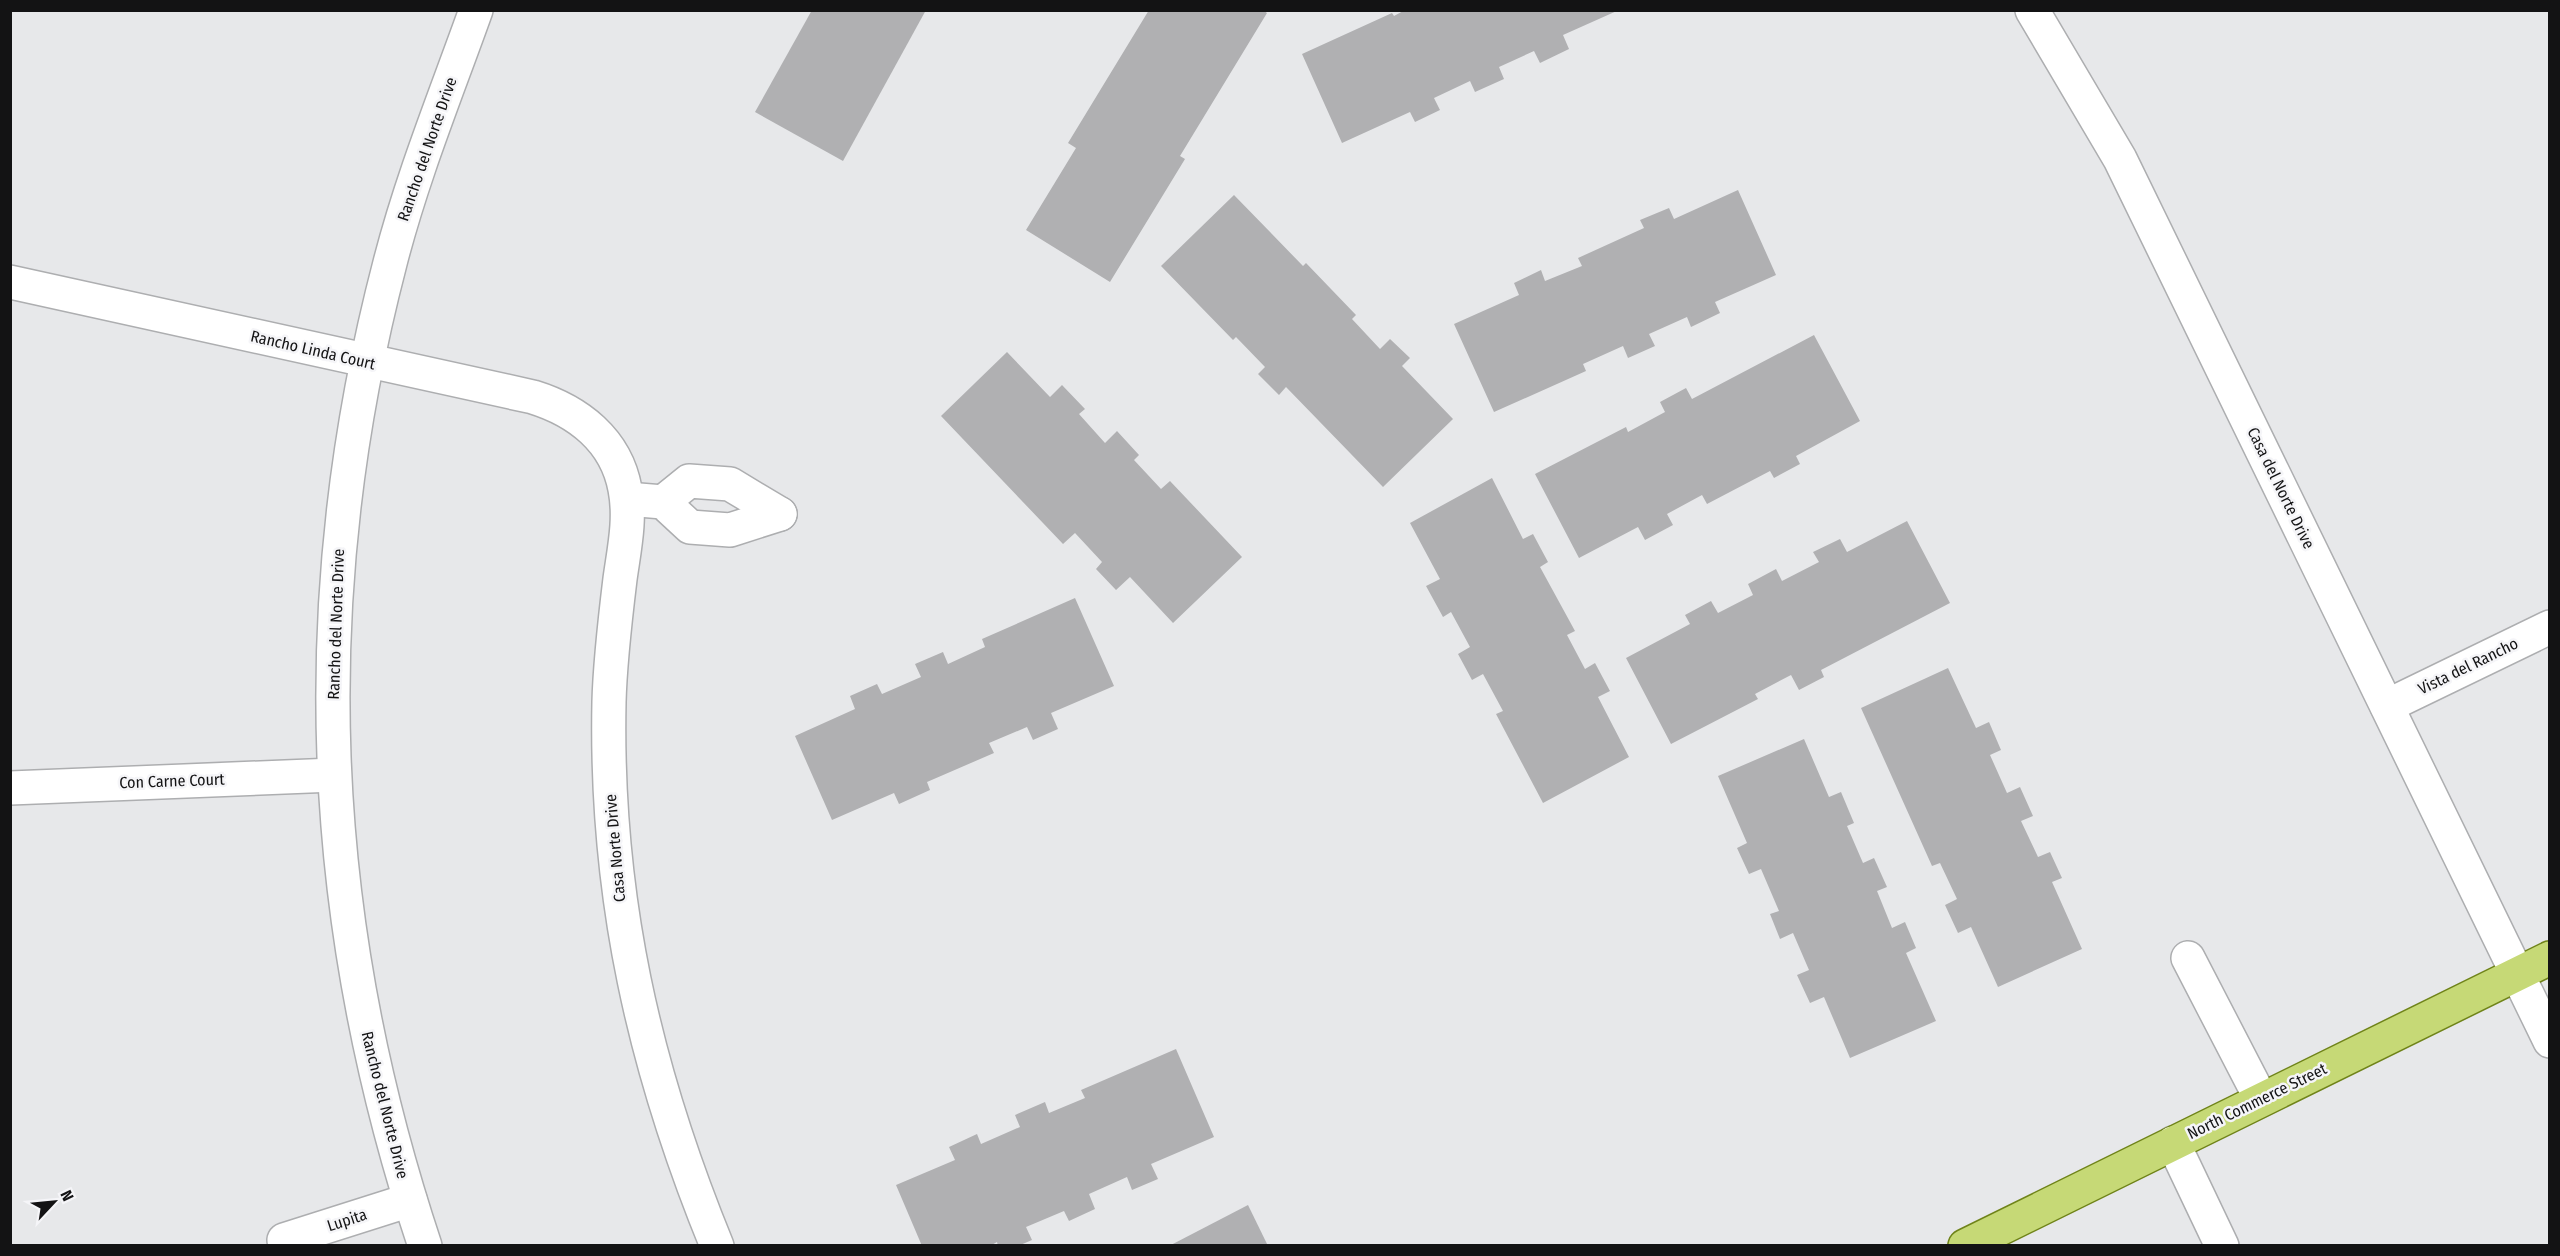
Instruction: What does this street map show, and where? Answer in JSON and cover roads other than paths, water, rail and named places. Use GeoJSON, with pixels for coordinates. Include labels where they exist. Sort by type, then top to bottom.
{"type":"FeatureCollection","features":[{"type":"Feature","properties":{"kind":"main road","name":"North Commerce Street"},"geometry":{"type":"LineString","coordinates":[[1965,1245],[2550,958]]}},
{"type":"Feature","properties":{"kind":"street","name":"Rancho del Norte Drive"},"geometry":{"type":"LineString","coordinates":[[425,1245],[381,1096],[362,1012],[346,905],[334,775],[333,646],[339,549],[350,452],[367,362],[390,262],[418,169],[476,10]]}},
{"type":"Feature","properties":{"kind":"street","name":"Casa del Norte Drive"},"geometry":{"type":"LineString","coordinates":[[2032,10],[2120,159],[2550,1041]]}},
{"type":"Feature","properties":{"kind":"street","name":"Rancho Linda Court"},"geometry":{"type":"LineString","coordinates":[[10,282],[554,403],[590,426],[604,441]]}},
{"type":"Feature","properties":{"kind":"street","name":"Casa Norte Drive"},"geometry":{"type":"LineString","coordinates":[[604,441],[617,464],[626,488],[628,514],[615,620],[609,700],[609,782],[615,859],[625,937],[640,1013],[660,1089],[684,1162],[717,1245]]}},
{"type":"Feature","properties":{"kind":"street"},"geometry":{"type":"LineString","coordinates":[[627,500],[663,502]]}},
{"type":"Feature","properties":{"kind":"street","name":"Vista del Rancho"},"geometry":{"type":"LineString","coordinates":[[2387,706],[2550,627]]}},
{"type":"Feature","properties":{"kind":"street","name":"Con Carne Court"},"geometry":{"type":"LineString","coordinates":[[10,788],[334,775]]}},
{"type":"Feature","properties":{"kind":"street"},"geometry":{"type":"LineString","coordinates":[[2188,958],[2261,1099]]}},
{"type":"Feature","properties":{"kind":"street"},"geometry":{"type":"LineString","coordinates":[[2173,1143],[2222,1245]]}},
{"type":"Feature","properties":{"kind":"street","name":"Lupita"},"geometry":{"type":"LineString","coordinates":[[284,1240],[410,1200]]}}]}
